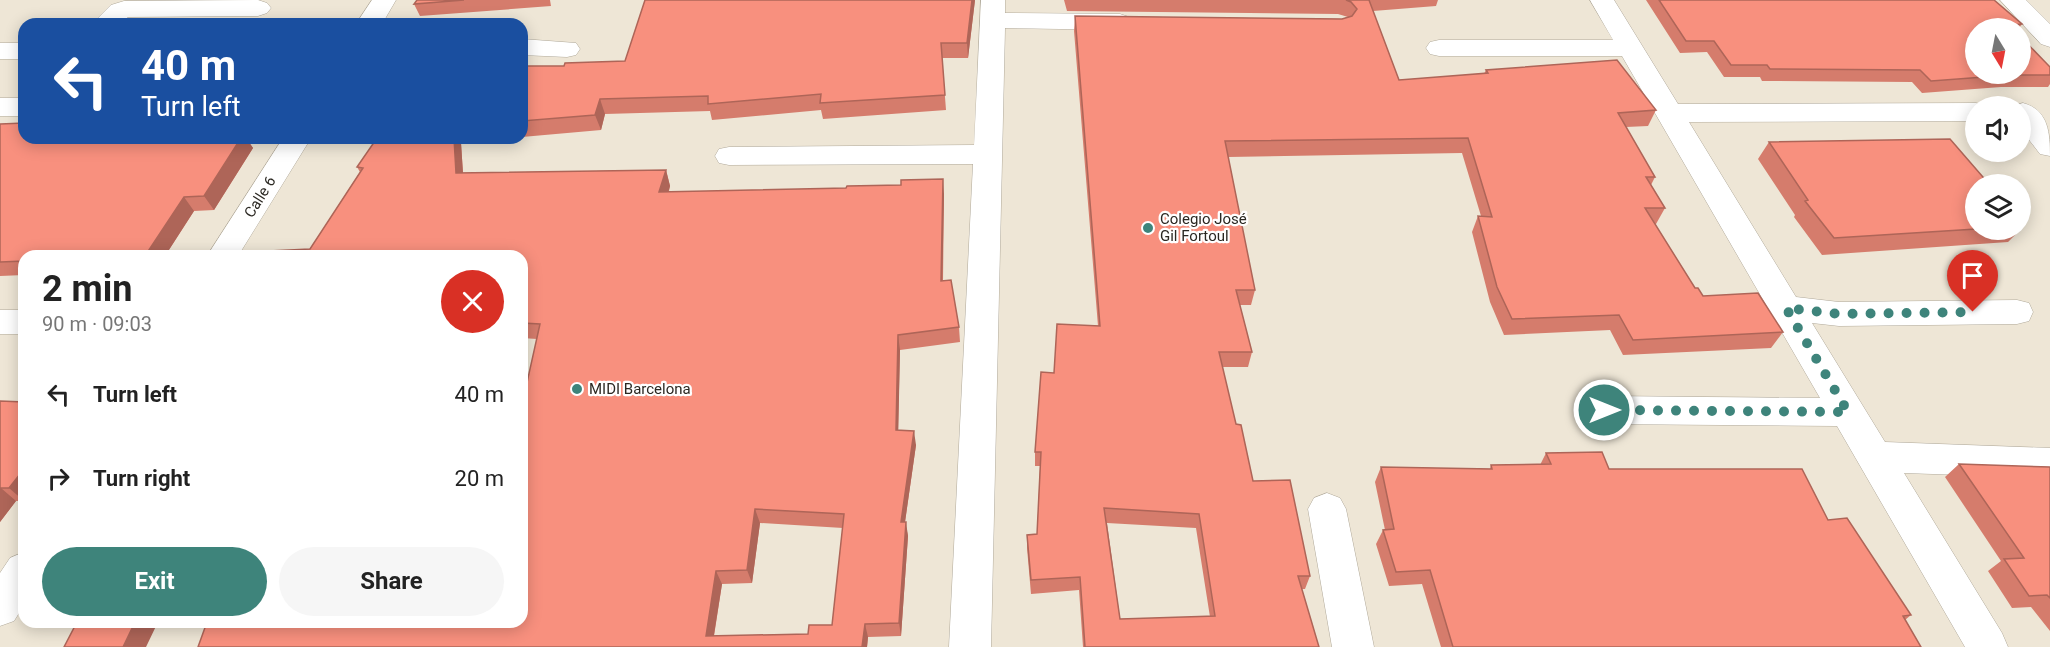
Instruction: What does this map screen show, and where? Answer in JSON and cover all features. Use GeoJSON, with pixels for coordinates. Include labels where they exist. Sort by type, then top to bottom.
{"type":"FeatureCollection","features":[{"type":"Feature","properties":{"kind":"street"},"geometry":{"type":"LineString","coordinates":[[373,18],[384,0]]}},
{"type":"Feature","properties":{"kind":"street"},"geometry":{"type":"LineString","coordinates":[[1602,0],[1987,647]]}},
{"type":"Feature","properties":{"kind":"street"},"geometry":{"type":"LineString","coordinates":[[2012,0],[2050,39]]}},
{"type":"Feature","properties":{"kind":"street"},"geometry":{"type":"LineString","coordinates":[[111,18],[124,9],[258,8]]}},
{"type":"Feature","properties":{"kind":"street"},"geometry":{"type":"LineString","coordinates":[[970,647],[993,10],[1147,22]]}},
{"type":"Feature","properties":{"kind":"street"},"geometry":{"type":"LineString","coordinates":[[528,47],[567,49]]}},
{"type":"Feature","properties":{"kind":"street"},"geometry":{"type":"LineString","coordinates":[[1439,48],[1632,48]]}},
{"type":"Feature","properties":{"kind":"street"},"geometry":{"type":"LineString","coordinates":[[0,51],[18,51]]}},
{"type":"Feature","properties":{"kind":"street"},"geometry":{"type":"LineString","coordinates":[[0,107],[18,107]]}},
{"type":"Feature","properties":{"kind":"street"},"geometry":{"type":"LineString","coordinates":[[1671,113],[1965,112]]}},
{"type":"Feature","properties":{"kind":"street"},"geometry":{"type":"LineString","coordinates":[[2031,112],[2050,147]]}},
{"type":"Feature","properties":{"kind":"street","name":"Calle 6"},"geometry":{"type":"LineString","coordinates":[[226,250],[293,144]]}},
{"type":"Feature","properties":{"kind":"street"},"geometry":{"type":"LineString","coordinates":[[729,156],[988,154]]}},
{"type":"Feature","properties":{"kind":"street"},"geometry":{"type":"LineString","coordinates":[[1786,308],[1839,314],[2017,312]]}},
{"type":"Feature","properties":{"kind":"street"},"geometry":{"type":"LineString","coordinates":[[0,322],[18,322]]}},
{"type":"Feature","properties":{"kind":"street"},"geometry":{"type":"LineString","coordinates":[[1604,410],[1848,412]]}},
{"type":"Feature","properties":{"kind":"street"},"geometry":{"type":"LineString","coordinates":[[1874,457],[2050,463]]}},
{"type":"Feature","properties":{"kind":"street"},"geometry":{"type":"LineString","coordinates":[[1327,509],[1353,647]]}},
{"type":"Feature","properties":{"kind":"street"},"geometry":{"type":"LineString","coordinates":[[0,608],[18,580]]}},
{"type":"Feature","properties":{"kind":"building"},"geometry":{"type":"Polygon","coordinates":[[[417,0],[464,0],[414,4],[417,0]]]}},
{"type":"Feature","properties":{"kind":"building"},"geometry":{"type":"Polygon","coordinates":[[[645,0],[972,0],[967,43],[941,43],[945,95],[820,103],[821,94],[708,104],[708,96],[600,99],[595,115],[528,121],[528,66],[564,66],[565,63],[625,61],[645,0]]]}},
{"type":"Feature","properties":{"kind":"building"},"geometry":{"type":"Polygon","coordinates":[[[1346,0],[1369,0],[1399,80],[1488,73],[1486,70],[1617,60],[1656,110],[1618,113],[1655,177],[1646,177],[1665,208],[1645,208],[1695,288],[1698,288],[1703,296],[1758,293],[1783,332],[1633,340],[1619,315],[1512,319],[1497,287],[1478,216],[1492,217],[1468,138],[1225,141],[1255,290],[1236,290],[1252,352],[1219,352],[1236,424],[1241,425],[1253,481],[1290,480],[1310,576],[1298,576],[1319,647],[1085,647],[1080,577],[1031,580],[1027,535],[1037,534],[1041,452],[1035,452],[1041,372],[1054,373],[1057,324],[1100,326],[1075,16],[1342,19],[1352,16],[1357,9],[1346,0]],[[1104,508],[1120,619],[1215,616],[1199,514],[1104,508]]]}},
{"type":"Feature","properties":{"kind":"building"},"geometry":{"type":"Polygon","coordinates":[[[1659,0],[1994,0],[2015,18],[1965,18],[1965,78],[1931,81],[1920,70],[1770,69],[1767,65],[1731,65],[1714,41],[1686,41],[1659,0]]]}},
{"type":"Feature","properties":{"kind":"building"},"geometry":{"type":"Polygon","coordinates":[[[2031,47],[2050,67],[2050,75],[2031,75],[2031,47]]]}},
{"type":"Feature","properties":{"kind":"building"},"geometry":{"type":"Polygon","coordinates":[[[18,123],[18,144],[237,144],[204,196],[184,197],[149,250],[18,250],[18,261],[0,262],[0,124],[18,123]]]}},
{"type":"Feature","properties":{"kind":"building"},"geometry":{"type":"Polygon","coordinates":[[[1950,139],[1965,156],[1965,162],[1970,162],[1980,174],[1965,174],[1965,230],[1834,238],[1805,201],[1808,200],[1769,142],[1950,139]]]}},
{"type":"Feature","properties":{"kind":"building"},"geometry":{"type":"Polygon","coordinates":[[[373,144],[454,144],[456,173],[666,170],[659,192],[846,188],[847,186],[901,185],[901,180],[943,179],[941,281],[951,280],[959,327],[898,335],[896,430],[914,431],[901,522],[906,522],[899,623],[865,624],[862,647],[198,647],[205,628],[528,628],[528,378],[540,324],[528,323],[528,250],[290,250],[310,249],[363,168],[357,167],[373,144]],[[755,509],[747,570],[716,571],[706,636],[808,634],[809,625],[832,625],[844,514],[755,509]]]}},
{"type":"Feature","properties":{"kind":"building"},"geometry":{"type":"Polygon","coordinates":[[[0,401],[18,402],[18,477],[9,488],[0,489],[0,401]]]}},
{"type":"Feature","properties":{"kind":"building"},"geometry":{"type":"Polygon","coordinates":[[[1602,452],[1609,469],[1802,469],[1828,520],[1847,518],[1911,615],[1903,616],[1921,647],[1453,647],[1430,570],[1396,572],[1383,530],[1394,529],[1381,467],[1492,469],[1491,465],[1551,464],[1546,453],[1602,452]]]}},
{"type":"Feature","properties":{"kind":"building"},"geometry":{"type":"Polygon","coordinates":[[[1959,464],[2050,467],[2050,598],[2047,595],[2029,596],[2004,559],[2024,558],[1959,464]]]}},
{"type":"Feature","properties":{"kind":"building"},"geometry":{"type":"Polygon","coordinates":[[[74,628],[132,628],[123,647],[64,647],[74,628]]]}},
{"type":"Feature","properties":{"kind":"place","name":"Colegio José Gil Fortoul"},"geometry":{"type":"Point","coordinates":[1148,228]}},
{"type":"Feature","properties":{"kind":"place","name":"MIDI Barcelona"},"geometry":{"type":"Point","coordinates":[577,389]}},
{"type":"Feature","properties":{"kind":"route"},"geometry":{"type":"LineString","coordinates":[[1604,410],[1848,412],[1786,308],[1839,314],[1973,312]]}}]}
